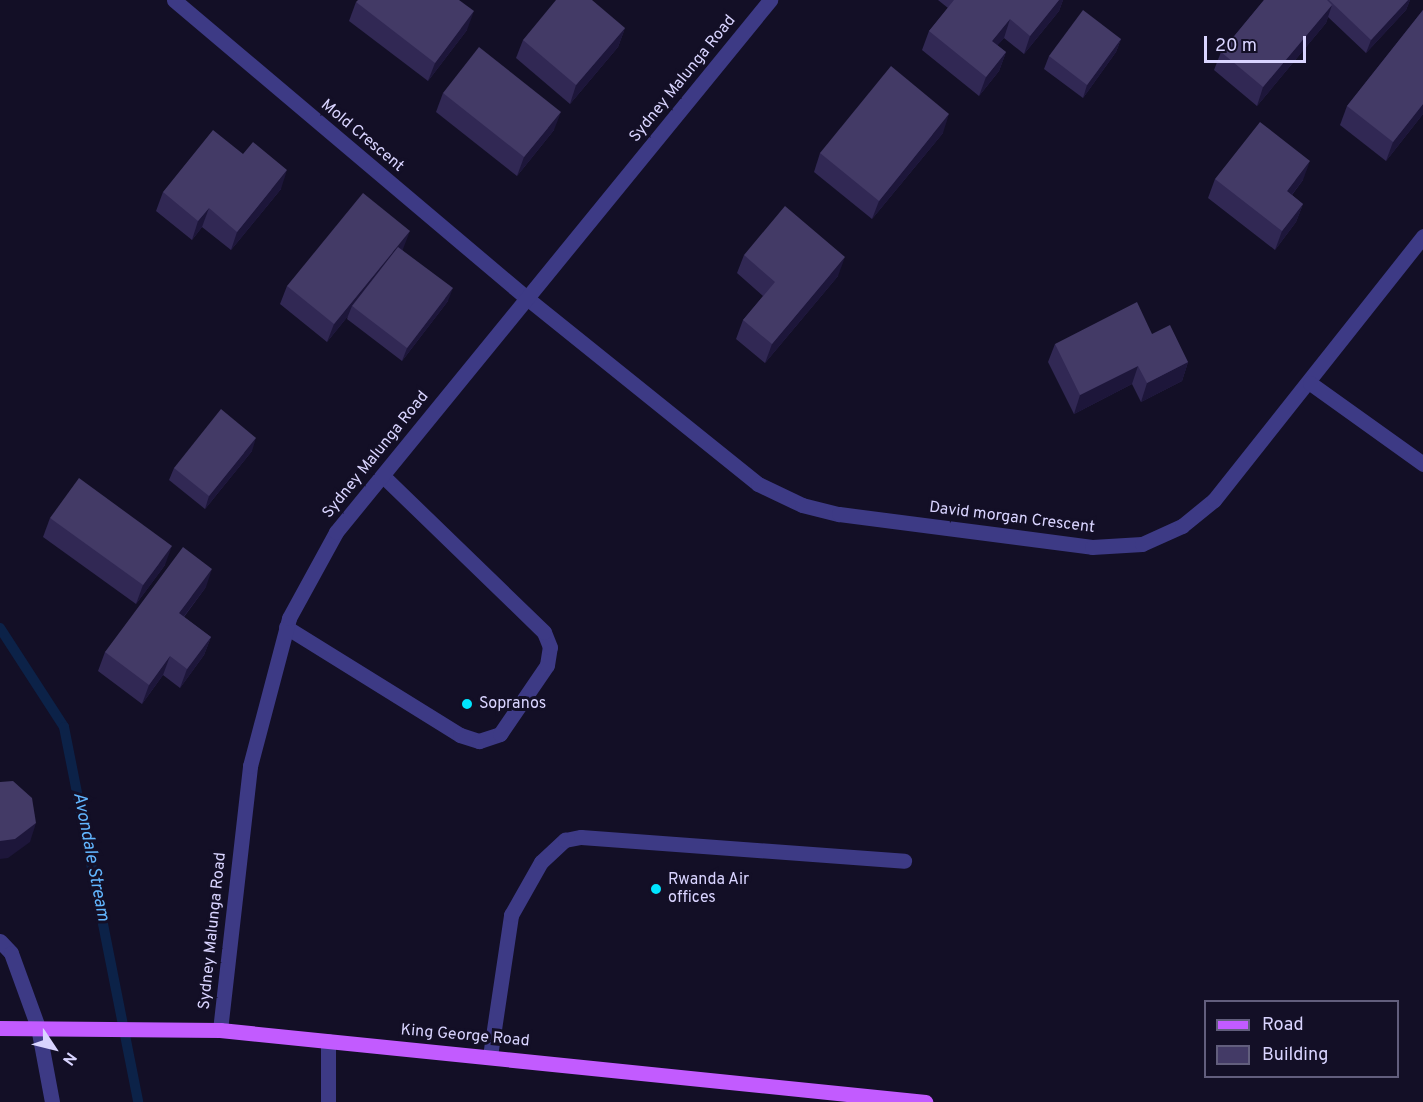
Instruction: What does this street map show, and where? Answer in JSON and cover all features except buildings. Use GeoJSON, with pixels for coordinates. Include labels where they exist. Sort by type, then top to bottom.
{"type":"FeatureCollection","features":[{"type":"Feature","properties":{"kind":"main road","name":"King George Road"},"geometry":{"type":"LineString","coordinates":[[0,1028],[220,1030],[925,1102]]}},
{"type":"Feature","properties":{"kind":"street","name":"Mold Crescent"},"geometry":{"type":"LineString","coordinates":[[174,0],[528,299]]}},
{"type":"Feature","properties":{"kind":"street","name":"Sydney Malunga Road"},"geometry":{"type":"LineString","coordinates":[[220,1030],[250,766],[286,627],[336,532],[770,0]]}},
{"type":"Feature","properties":{"kind":"street","name":"David morgan Crescent"},"geometry":{"type":"LineString","coordinates":[[528,299],[758,484],[802,505],[1092,547],[1142,544],[1182,526],[1214,500],[1310,383],[1423,236]]}},
{"type":"Feature","properties":{"kind":"street"},"geometry":{"type":"LineString","coordinates":[[1310,383],[1423,464]]}},
{"type":"Feature","properties":{"kind":"street"},"geometry":{"type":"LineString","coordinates":[[286,627],[460,735],[479,741],[500,734],[547,665],[550,647],[544,632],[383,476]]}},
{"type":"Feature","properties":{"kind":"street"},"geometry":{"type":"LineString","coordinates":[[490,1056],[511,915],[541,862],[565,840],[904,861]]}},
{"type":"Feature","properties":{"kind":"street"},"geometry":{"type":"LineString","coordinates":[[0,941],[11,953],[38,1027],[52,1102]]}},
{"type":"Feature","properties":{"kind":"street"},"geometry":{"type":"LineString","coordinates":[[328,1041],[328,1102]]}},
{"type":"Feature","properties":{"kind":"waterway","name":"Avondale Stream"},"geometry":{"type":"LineString","coordinates":[[0,628],[64,727],[138,1102]]}},
{"type":"Feature","properties":{"kind":"place","name":"Sopranos"},"geometry":{"type":"Point","coordinates":[467,704]}},
{"type":"Feature","properties":{"kind":"place","name":"Rwanda Air offices"},"geometry":{"type":"Point","coordinates":[656,889]}}]}
